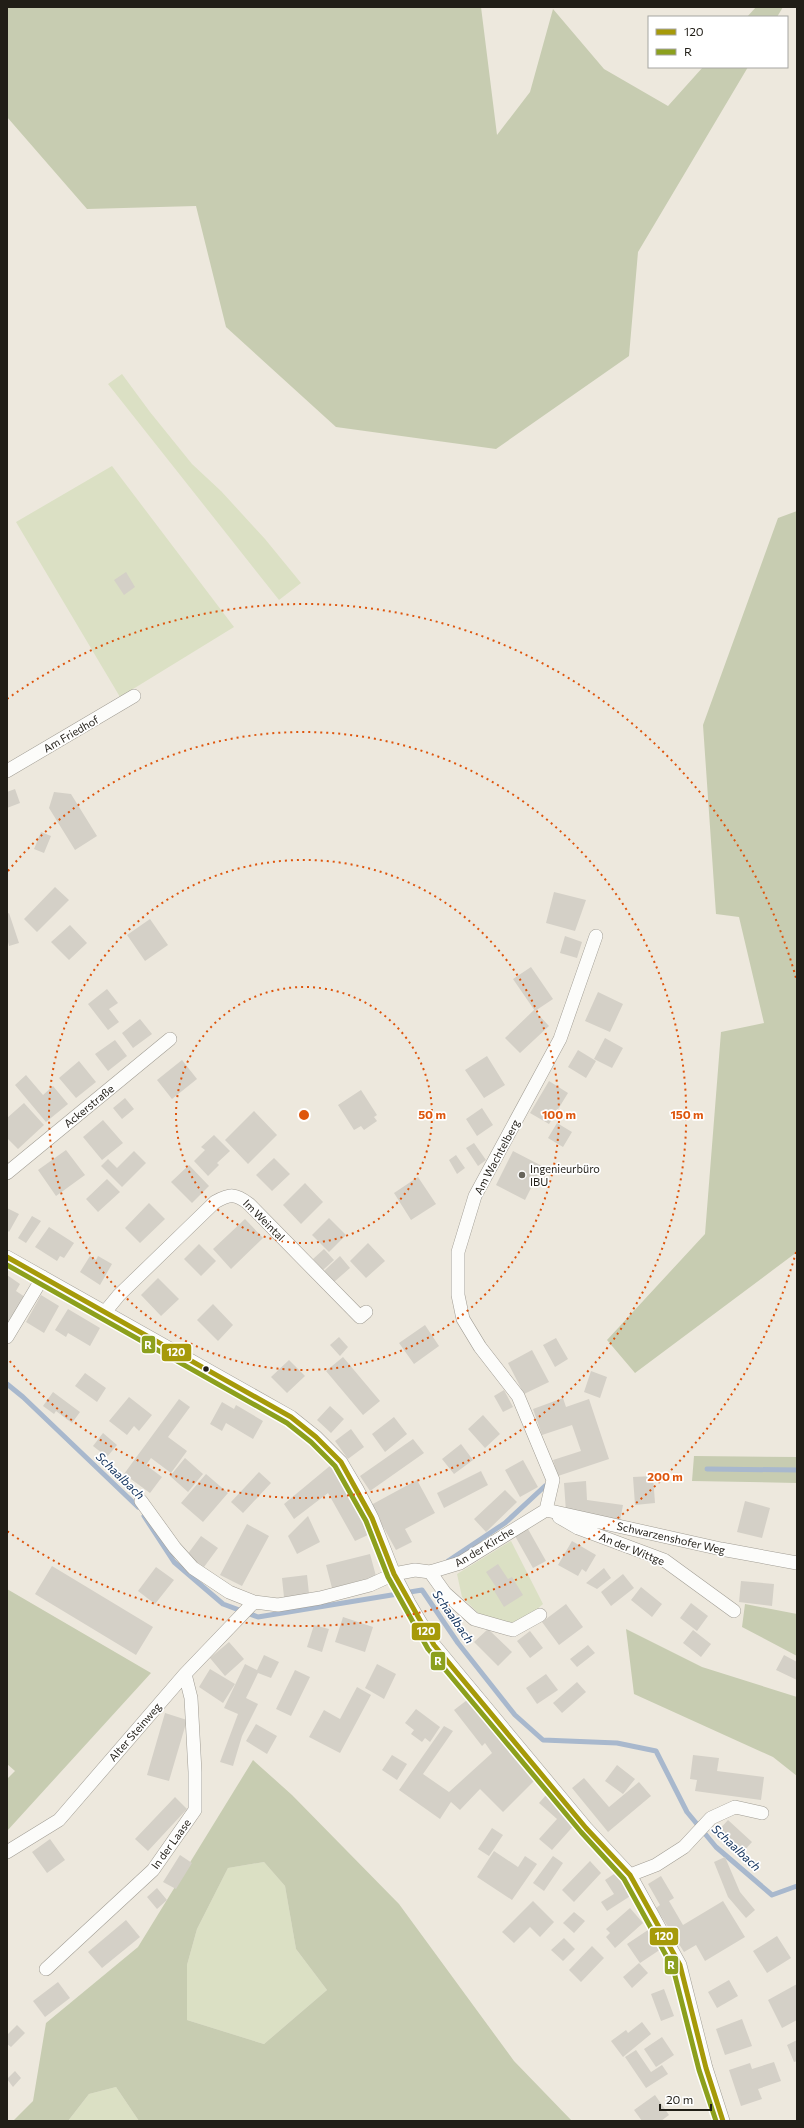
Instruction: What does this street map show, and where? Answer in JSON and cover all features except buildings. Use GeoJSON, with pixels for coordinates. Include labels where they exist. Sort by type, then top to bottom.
{"type":"FeatureCollection","features":[{"type":"Feature","properties":{"kind":"street","name":"Am Friedhof"},"geometry":{"type":"LineString","coordinates":[[7,771],[134,696]]}},
{"type":"Feature","properties":{"kind":"street","name":"Am Wachtelberg"},"geometry":{"type":"LineString","coordinates":[[546,1510],[553,1480],[518,1396],[480,1346],[463,1319],[458,1295],[458,1252],[475,1196],[560,1039],[596,936]]}},
{"type":"Feature","properties":{"kind":"street","name":"Ackerstraße"},"geometry":{"type":"LineString","coordinates":[[7,1173],[170,1039]]}},
{"type":"Feature","properties":{"kind":"street","name":"Im Weintal"},"geometry":{"type":"LineString","coordinates":[[105,1312],[119,1295],[215,1202],[234,1195],[241,1197],[249,1204],[360,1317],[366,1312]]}},
{"type":"Feature","properties":{"kind":"street"},"geometry":{"type":"LineString","coordinates":[[7,1257],[278,1410],[316,1437],[341,1462],[372,1518],[400,1587],[434,1645],[586,1828],[630,1875],[680,1965],[706,2068],[723,2121]]}},
{"type":"Feature","properties":{"kind":"street"},"geometry":{"type":"LineString","coordinates":[[7,1337],[43,1277]]}},
{"type":"Feature","properties":{"kind":"street","name":"An der Kirche"},"geometry":{"type":"LineString","coordinates":[[141,1501],[175,1548],[193,1568],[229,1592],[252,1605],[278,1605],[320,1598],[370,1585],[394,1574],[415,1570],[430,1572],[460,1563],[546,1510]]}},
{"type":"Feature","properties":{"kind":"street","name":"Schwarzenshofer Weg"},"geometry":{"type":"LineString","coordinates":[[546,1510],[721,1549],[797,1563]]}},
{"type":"Feature","properties":{"kind":"street","name":"An der Wittge"},"geometry":{"type":"LineString","coordinates":[[546,1510],[578,1528],[664,1560],[734,1611]]}},
{"type":"Feature","properties":{"kind":"street"},"geometry":{"type":"LineString","coordinates":[[430,1572],[445,1593],[474,1619],[512,1630],[540,1615]]}},
{"type":"Feature","properties":{"kind":"street","name":"Alter Steinweg"},"geometry":{"type":"LineString","coordinates":[[7,1852],[59,1820],[185,1674],[252,1605]]}},
{"type":"Feature","properties":{"kind":"street","name":"In der Laase"},"geometry":{"type":"LineString","coordinates":[[46,1969],[153,1870],[195,1810],[195,1772],[191,1698],[185,1674]]}},
{"type":"Feature","properties":{"kind":"street"},"geometry":{"type":"LineString","coordinates":[[630,1875],[656,1865],[684,1848],[711,1818],[735,1807],[762,1813]]}},
{"type":"Feature","properties":{"kind":"green space"},"geometry":{"type":"Polygon","coordinates":[[[7,7],[481,7],[497,135],[530,92],[553,9],[604,69],[668,106],[702,68],[747,68],[638,252],[629,356],[496,449],[336,427],[226,327],[196,206],[87,209],[7,117],[7,7]]]}},
{"type":"Feature","properties":{"kind":"green space"},"geometry":{"type":"Polygon","coordinates":[[[756,7],[783,7],[778,16],[748,16],[756,7]]]}},
{"type":"Feature","properties":{"kind":"green space"},"geometry":{"type":"Polygon","coordinates":[[[122,374],[150,412],[192,464],[221,491],[265,539],[301,583],[279,600],[108,384],[122,374]]]}},
{"type":"Feature","properties":{"kind":"green space"},"geometry":{"type":"Polygon","coordinates":[[[112,466],[234,627],[120,697],[16,522],[112,466]]]}},
{"type":"Feature","properties":{"kind":"green space"},"geometry":{"type":"Polygon","coordinates":[[[797,511],[797,1252],[635,1373],[607,1340],[705,1234],[721,1032],[764,1023],[739,917],[716,914],[703,725],[778,518],[797,511]]]}},
{"type":"Feature","properties":{"kind":"green space"},"geometry":{"type":"Polygon","coordinates":[[[694,1456],[797,1457],[797,1483],[692,1481],[694,1456]]]}},
{"type":"Feature","properties":{"kind":"green space"},"geometry":{"type":"Polygon","coordinates":[[[511,1541],[543,1604],[527,1618],[508,1624],[480,1615],[462,1597],[457,1574],[511,1541]]]}},
{"type":"Feature","properties":{"kind":"green space"},"geometry":{"type":"Polygon","coordinates":[[[7,1589],[151,1673],[7,1831],[7,1779],[15,1771],[7,1764],[7,1589]]]}},
{"type":"Feature","properties":{"kind":"green space"},"geometry":{"type":"Polygon","coordinates":[[[745,1604],[797,1614],[797,1656],[742,1627],[745,1604]]]}},
{"type":"Feature","properties":{"kind":"green space"},"geometry":{"type":"Polygon","coordinates":[[[626,1629],[702,1667],[797,1697],[797,1776],[773,1757],[634,1694],[626,1629]]]}},
{"type":"Feature","properties":{"kind":"green space"},"geometry":{"type":"Polygon","coordinates":[[[253,1760],[292,1795],[399,1904],[514,2061],[572,2121],[139,2121],[116,2087],[89,2094],[68,2121],[13,2121],[33,2101],[46,2023],[138,1947],[253,1760]],[[264,1862],[228,1868],[197,1929],[187,1965],[187,2020],[264,2044],[327,1990],[296,1949],[285,1886],[264,1862]]]}},
{"type":"Feature","properties":{"kind":"green space"},"geometry":{"type":"Polygon","coordinates":[[[264,1862],[285,1886],[296,1949],[327,1990],[264,2044],[187,2020],[187,1965],[197,1929],[228,1868],[264,1862]]]}},
{"type":"Feature","properties":{"kind":"green space"},"geometry":{"type":"Polygon","coordinates":[[[116,2087],[139,2121],[68,2121],[89,2094],[116,2087]]]}},
{"type":"Feature","properties":{"kind":"waterway","name":"Schaalbach"},"geometry":{"type":"LineString","coordinates":[[7,1384],[23,1397],[138,1507]]}},
{"type":"Feature","properties":{"kind":"waterway"},"geometry":{"type":"LineString","coordinates":[[707,1469],[797,1470]]}},
{"type":"Feature","properties":{"kind":"waterway"},"geometry":{"type":"LineString","coordinates":[[448,1561],[505,1523],[545,1486]]}},
{"type":"Feature","properties":{"kind":"waterway","name":"Schaalbach"},"geometry":{"type":"LineString","coordinates":[[144,1516],[174,1562],[223,1604],[258,1617],[422,1590],[458,1643],[515,1715],[543,1740],[617,1743],[656,1751],[687,1812],[716,1847],[772,1895],[797,1886]]}},
{"type":"Feature","properties":{"kind":"transit line","name":"120"},"geometry":{"type":"LineString","coordinates":[[7,1257],[291,1417],[316,1437],[341,1462],[372,1518],[394,1574],[434,1645],[586,1828],[630,1875],[680,1965],[706,2068],[723,2121]]}},
{"type":"Feature","properties":{"kind":"transit line","name":"R"},"geometry":{"type":"LineString","coordinates":[[7,1265],[287,1423],[311,1442],[335,1466],[366,1521],[388,1577],[428,1649],[581,1832],[624,1879],[673,1968],[699,2070],[716,2121]]}},
{"type":"Feature","properties":{"kind":"place","name":"Ingenieurbüro IBU"},"geometry":{"type":"Point","coordinates":[522,1175]}}]}
